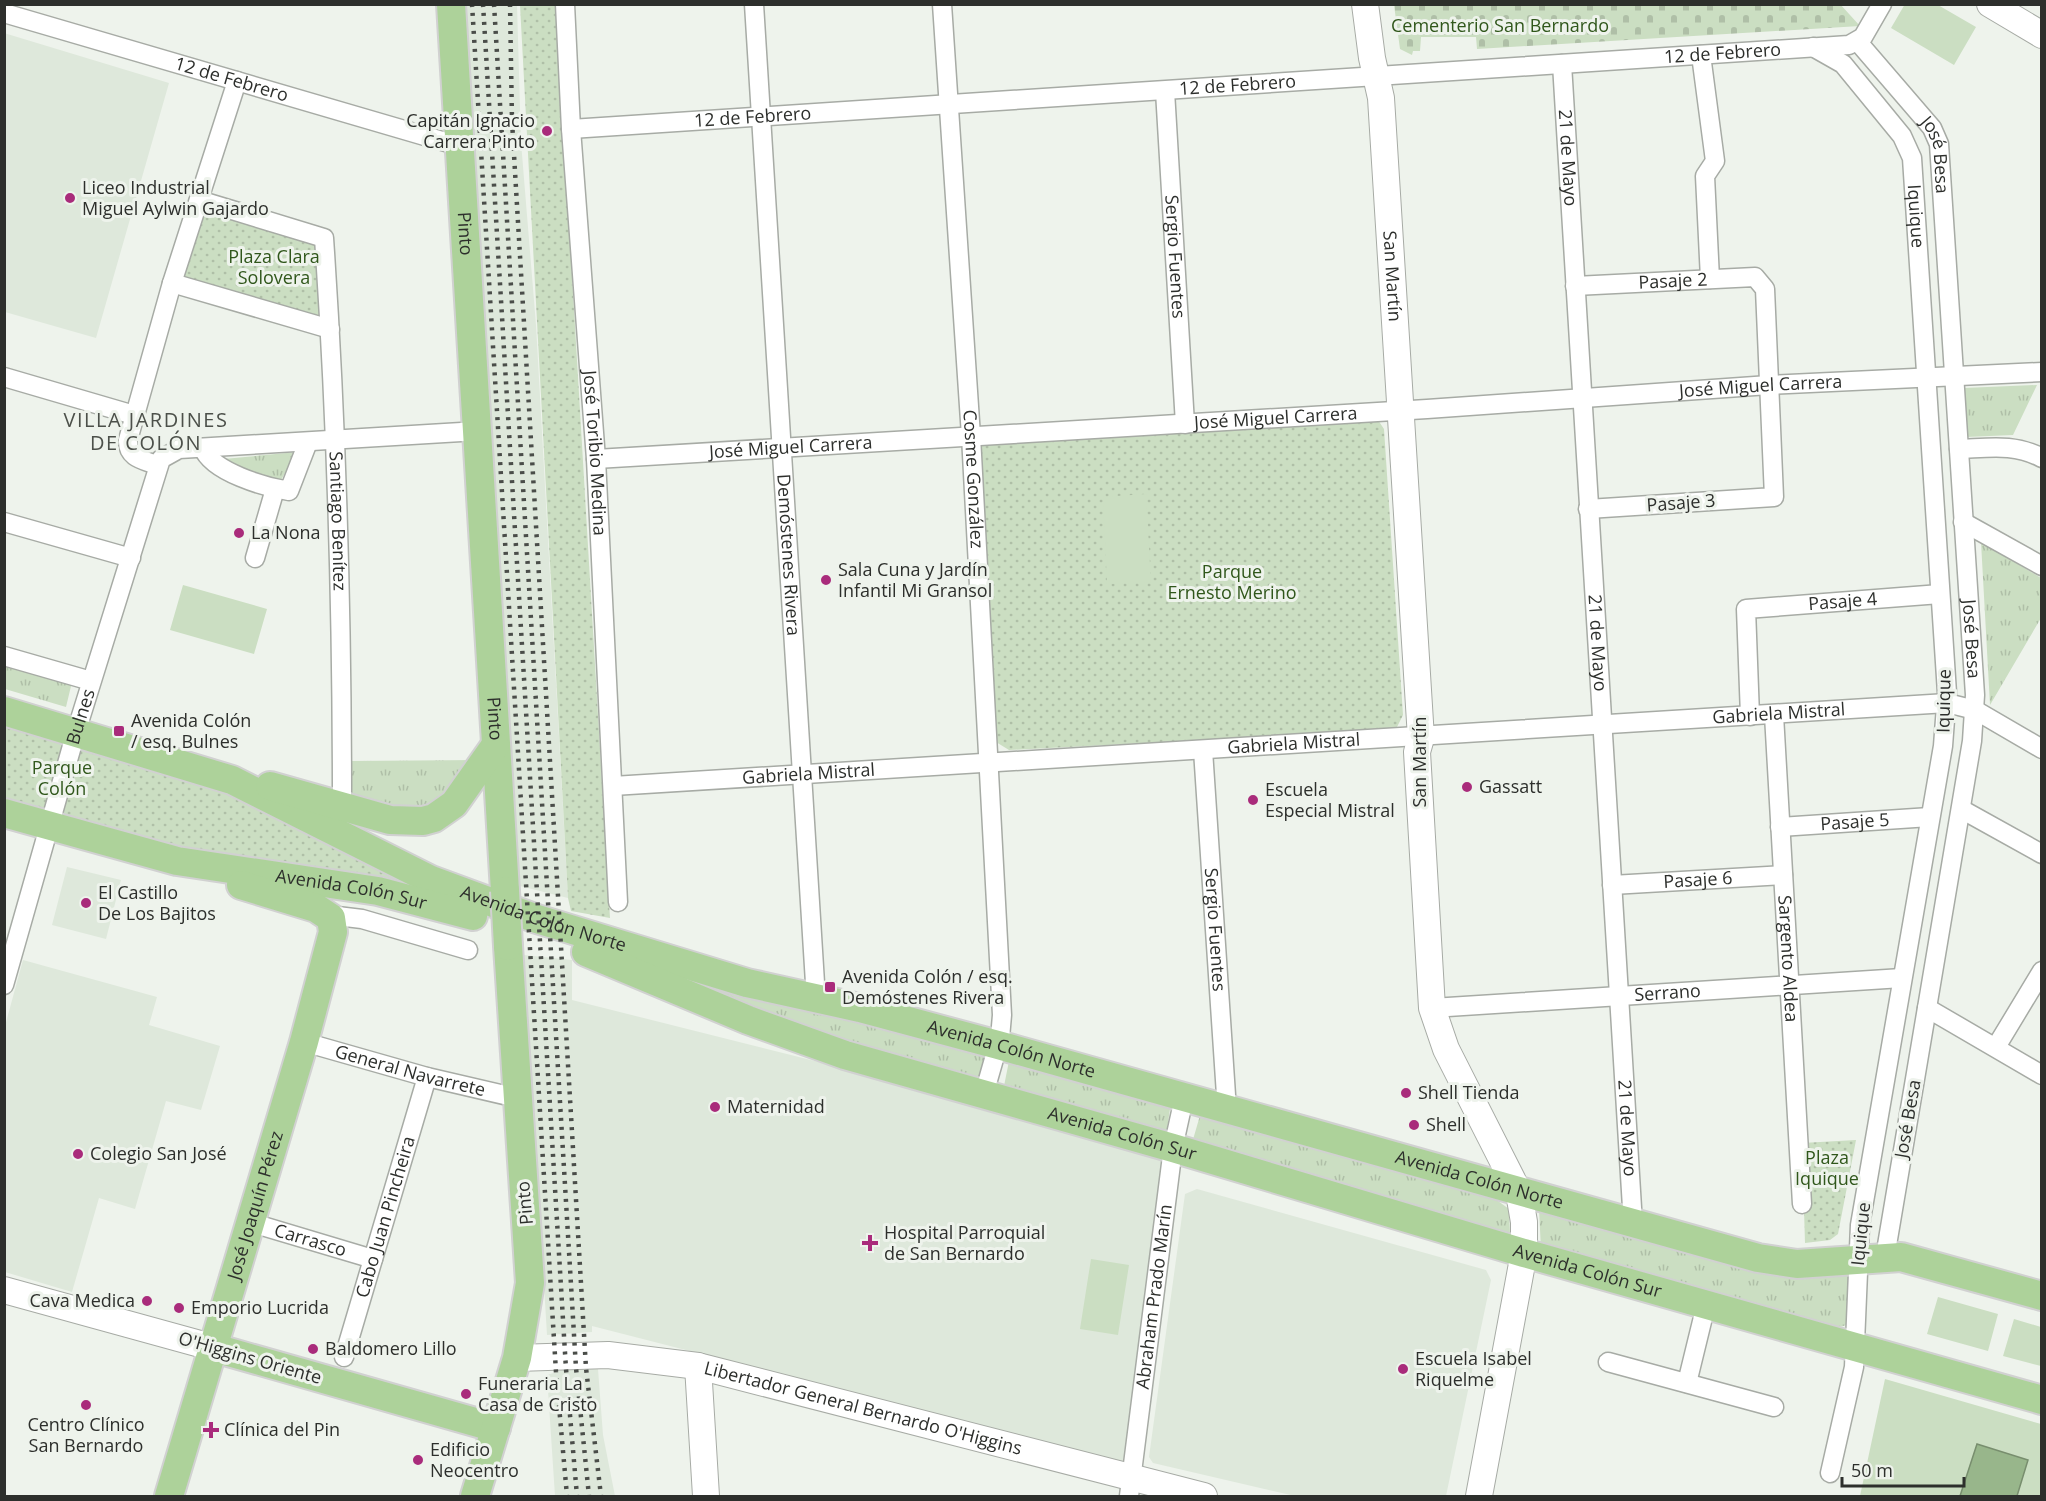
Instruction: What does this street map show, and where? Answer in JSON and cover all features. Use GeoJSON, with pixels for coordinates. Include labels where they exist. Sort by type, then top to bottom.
{"type":"FeatureCollection","features":[{"type":"Feature","properties":{"kind":"main road","name":"Pinto"},"geometry":{"type":"LineString","coordinates":[[451,4],[495,746],[530,1283],[517,1358],[475,1497]]}},
{"type":"Feature","properties":{"kind":"main road","name":"Avenida Colón Norte"},"geometry":{"type":"LineString","coordinates":[[4,711],[232,780],[460,893],[747,983],[998,1045],[1519,1193],[1776,1262],[1816,1264],[1901,1257],[1941,1266],[2042,1296]]}},
{"type":"Feature","properties":{"kind":"main road"},"geometry":{"type":"LineString","coordinates":[[232,780],[269,785],[401,822],[434,818],[462,795],[495,746]]}},
{"type":"Feature","properties":{"kind":"main road","name":"Avenida Colón Sur"},"geometry":{"type":"LineString","coordinates":[[4,813],[153,855],[205,867],[341,885],[440,905],[596,956],[748,1020],[826,1049],[1173,1148],[1524,1253],[2042,1400]]}},
{"type":"Feature","properties":{"kind":"main road","name":"Avenida Colón Sur"},"geometry":{"type":"LineString","coordinates":[[205,867],[218,877],[316,908],[329,915]]}},
{"type":"Feature","properties":{"kind":"main road","name":"José Joaquín Pérez"},"geometry":{"type":"LineString","coordinates":[[169,1497],[211,1347],[304,1042],[333,932],[329,915]]}},
{"type":"Feature","properties":{"kind":"main road","name":"O'Higgins Oriente"},"geometry":{"type":"LineString","coordinates":[[211,1347],[496,1428]]}},
{"type":"Feature","properties":{"kind":"street","name":"José Toribio Medina"},"geometry":{"type":"LineString","coordinates":[[565,4],[571,129],[596,459],[618,902]]}},
{"type":"Feature","properties":{"kind":"street","name":"Demóstenes Rivera"},"geometry":{"type":"LineString","coordinates":[[754,4],[816,999]]}},
{"type":"Feature","properties":{"kind":"street","name":"Cosme González"},"geometry":{"type":"LineString","coordinates":[[942,4],[971,436],[1002,1015],[998,1045],[984,1094]]}},
{"type":"Feature","properties":{"kind":"street","name":"San Martín"},"geometry":{"type":"LineString","coordinates":[[1365,4],[1381,98],[1421,738],[1417,752],[1432,1008],[1446,1049],[1519,1193],[1524,1222],[1524,1253],[1479,1497]]}},
{"type":"Feature","properties":{"kind":"street"},"geometry":{"type":"LineString","coordinates":[[1849,71],[1858,42],[1882,4]]}},
{"type":"Feature","properties":{"kind":"street"},"geometry":{"type":"LineString","coordinates":[[1990,4],[2042,35]]}},
{"type":"Feature","properties":{"kind":"street","name":"12 de Febrero"},"geometry":{"type":"LineString","coordinates":[[4,13],[459,146]]}},
{"type":"Feature","properties":{"kind":"street","name":"12 de Febrero"},"geometry":{"type":"LineString","coordinates":[[571,129],[1377,77],[1858,42]]}},
{"type":"Feature","properties":{"kind":"street","name":"José Besa"},"geometry":{"type":"LineString","coordinates":[[1858,42],[1938,138],[1975,710],[1961,809],[1885,1257]]}},
{"type":"Feature","properties":{"kind":"street","name":"Iquique"},"geometry":{"type":"LineString","coordinates":[[1813,47],[1835,58],[1849,71],[1902,136],[1912,158],[1947,703],[1943,746],[1860,1225],[1857,1260],[1857,1347]]}},
{"type":"Feature","properties":{"kind":"street"},"geometry":{"type":"LineString","coordinates":[[1701,55],[1715,161],[1705,176],[1710,279]]}},
{"type":"Feature","properties":{"kind":"street","name":"21 de Mayo"},"geometry":{"type":"LineString","coordinates":[[1562,64],[1633,1224]]}},
{"type":"Feature","properties":{"kind":"street"},"geometry":{"type":"LineString","coordinates":[[237,81],[172,283],[134,415],[128,440],[129,450],[135,457],[161,459],[179,449],[478,430]]}},
{"type":"Feature","properties":{"kind":"street","name":"Sergio Fuentes"},"geometry":{"type":"LineString","coordinates":[[1165,91],[1185,424]]}},
{"type":"Feature","properties":{"kind":"street","name":"Santiago Benítez"},"geometry":{"type":"LineString","coordinates":[[199,200],[324,238],[336,440],[343,697],[342,805]]}},
{"type":"Feature","properties":{"kind":"street","name":"Pasaje 2"},"geometry":{"type":"LineString","coordinates":[[1575,286],[1755,278],[1765,289],[1769,385]]}},
{"type":"Feature","properties":{"kind":"street"},"geometry":{"type":"LineString","coordinates":[[172,283],[330,329]]}},
{"type":"Feature","properties":{"kind":"street","name":"José Miguel Carrera"},"geometry":{"type":"LineString","coordinates":[[596,459],[1401,411],[1769,385],[2042,372]]}},
{"type":"Feature","properties":{"kind":"street"},"geometry":{"type":"LineString","coordinates":[[4,377],[134,415]]}},
{"type":"Feature","properties":{"kind":"street","name":"Pasaje 3"},"geometry":{"type":"LineString","coordinates":[[1588,509],[1774,496],[1769,385]]}},
{"type":"Feature","properties":{"kind":"street"},"geometry":{"type":"LineString","coordinates":[[203,448],[207,457],[215,463],[261,486],[289,491],[308,442]]}},
{"type":"Feature","properties":{"kind":"street"},"geometry":{"type":"LineString","coordinates":[[1959,449],[2011,447],[2025,449],[2042,458]]}},
{"type":"Feature","properties":{"kind":"street","name":"Bulnes"},"geometry":{"type":"LineString","coordinates":[[4,985],[91,681],[161,459]]}},
{"type":"Feature","properties":{"kind":"street"},"geometry":{"type":"LineString","coordinates":[[255,558],[275,489]]}},
{"type":"Feature","properties":{"kind":"street"},"geometry":{"type":"LineString","coordinates":[[4,522],[131,558]]}},
{"type":"Feature","properties":{"kind":"street"},"geometry":{"type":"LineString","coordinates":[[1963,522],[2042,566]]}},
{"type":"Feature","properties":{"kind":"street","name":"Pasaje 4"},"geometry":{"type":"LineString","coordinates":[[1750,716],[1746,609],[1940,594]]}},
{"type":"Feature","properties":{"kind":"street"},"geometry":{"type":"LineString","coordinates":[[4,656],[91,681]]}},
{"type":"Feature","properties":{"kind":"street","name":"Gabriela Mistral"},"geometry":{"type":"LineString","coordinates":[[613,786],[1421,738],[1947,703],[1975,710],[2042,749]]}},
{"type":"Feature","properties":{"kind":"street","name":"Sargento Aldea"},"geometry":{"type":"LineString","coordinates":[[1774,715],[1802,1204]]}},
{"type":"Feature","properties":{"kind":"street","name":"Sergio Fuentes"},"geometry":{"type":"LineString","coordinates":[[1203,750],[1227,1110]]}},
{"type":"Feature","properties":{"kind":"street"},"geometry":{"type":"LineString","coordinates":[[1961,809],[2042,854]]}},
{"type":"Feature","properties":{"kind":"street","name":"Pasaje 5"},"geometry":{"type":"LineString","coordinates":[[1780,828],[1930,817]]}},
{"type":"Feature","properties":{"kind":"street","name":"Pasaje 6"},"geometry":{"type":"LineString","coordinates":[[1612,885],[1783,875]]}},
{"type":"Feature","properties":{"kind":"street","name":"Avenida Colón Sur"},"geometry":{"type":"LineString","coordinates":[[329,915],[362,919],[468,950]]}},
{"type":"Feature","properties":{"kind":"street"},"geometry":{"type":"LineString","coordinates":[[1996,1047],[2042,970]]}},
{"type":"Feature","properties":{"kind":"street","name":"Serrano"},"geometry":{"type":"LineString","coordinates":[[1432,1008],[1902,978]]}},
{"type":"Feature","properties":{"kind":"street"},"geometry":{"type":"LineString","coordinates":[[1927,1008],[2042,1075]]}},
{"type":"Feature","properties":{"kind":"street","name":"General Navarrete"},"geometry":{"type":"LineString","coordinates":[[304,1042],[427,1077],[517,1098]]}},
{"type":"Feature","properties":{"kind":"street","name":"Cabo Juan Pincheira"},"geometry":{"type":"LineString","coordinates":[[344,1357],[427,1077]]}},
{"type":"Feature","properties":{"kind":"street","name":"Abraham Prado Marín"},"geometry":{"type":"LineString","coordinates":[[1131,1487],[1173,1148],[1184,1098]]}},
{"type":"Feature","properties":{"kind":"street","name":"Carrasco"},"geometry":{"type":"LineString","coordinates":[[249,1222],[373,1260]]}},
{"type":"Feature","properties":{"kind":"street","name":"O'Higgins Oriente"},"geometry":{"type":"LineString","coordinates":[[4,1290],[211,1347]]}},
{"type":"Feature","properties":{"kind":"street"},"geometry":{"type":"LineString","coordinates":[[1687,1383],[1706,1305]]}},
{"type":"Feature","properties":{"kind":"street"},"geometry":{"type":"LineString","coordinates":[[1830,1473],[1857,1347]]}},
{"type":"Feature","properties":{"kind":"street","name":"Libertador General Bernardo O'Higgins"},"geometry":{"type":"LineString","coordinates":[[517,1358],[617,1355],[698,1366],[1131,1487],[1204,1497]]}},
{"type":"Feature","properties":{"kind":"street"},"geometry":{"type":"LineString","coordinates":[[1608,1362],[1774,1407]]}},
{"type":"Feature","properties":{"kind":"street"},"geometry":{"type":"LineString","coordinates":[[698,1366],[706,1497]]}},
{"type":"Feature","properties":{"kind":"shaded area"},"geometry":{"type":"Polygon","coordinates":[[[466,5],[517,5],[521,142],[536,325],[568,898],[520,886],[466,5]]]}},
{"type":"Feature","properties":{"kind":"shaded area","name":"Liceo Industrial Miguel Aylwin Gajardo"},"geometry":{"type":"Polygon","coordinates":[[[4,33],[169,83],[96,338],[5,312],[4,33]]]}},
{"type":"Feature","properties":{"kind":"shaded area","name":"El Castillo De Los Bajitos"},"geometry":{"type":"Polygon","coordinates":[[[67,867],[121,880],[106,939],[52,925],[67,867]]]}},
{"type":"Feature","properties":{"kind":"shaded area","name":"Hospital Parroquial de San Bernardo"},"geometry":{"type":"Polygon","coordinates":[[[524,955],[572,960],[572,1000],[823,1063],[1163,1160],[1126,1468],[975,1424],[592,1326],[592,1332],[547,1335],[524,955]]]}},
{"type":"Feature","properties":{"kind":"shaded area","name":"Colegio San José"},"geometry":{"type":"Polygon","coordinates":[[[23,960],[157,997],[149,1025],[220,1046],[201,1110],[166,1101],[135,1209],[99,1198],[72,1292],[5,1272],[5,1026],[23,960]]]}},
{"type":"Feature","properties":{"kind":"shaded area"},"geometry":{"type":"Polygon","coordinates":[[[1197,1189],[1486,1270],[1491,1280],[1446,1496],[1295,1496],[1153,1463],[1149,1457],[1185,1194],[1197,1189]]]}},
{"type":"Feature","properties":{"kind":"shaded area"},"geometry":{"type":"Polygon","coordinates":[[[566,1369],[598,1369],[603,1435],[615,1496],[555,1496],[547,1375],[566,1369]]]}},
{"type":"Feature","properties":{"kind":"shaded area"},"geometry":{"type":"Polygon","coordinates":[[[1977,1444],[2028,1460],[2017,1496],[1960,1496],[1977,1444]]]}},
{"type":"Feature","properties":{"kind":"green space","name":"Cementerio San Bernardo"},"geometry":{"type":"Polygon","coordinates":[[[1840,4],[1860,26],[1477,49],[1476,37],[1421,37],[1420,51],[1413,51],[1412,55],[1400,49],[1394,5],[1840,4]]]}},
{"type":"Feature","properties":{"kind":"green space"},"geometry":{"type":"Polygon","coordinates":[[[1905,4],[1938,5],[1976,27],[1954,65],[1891,28],[1905,4]]]}},
{"type":"Feature","properties":{"kind":"green space"},"geometry":{"type":"Polygon","coordinates":[[[520,5],[556,5],[610,918],[571,911],[568,898],[520,5]]]}},
{"type":"Feature","properties":{"kind":"green space","name":"Plaza Clara Solovera"},"geometry":{"type":"Polygon","coordinates":[[[204,204],[317,237],[322,325],[181,284],[204,204]]]}},
{"type":"Feature","properties":{"kind":"green space"},"geometry":{"type":"Polygon","coordinates":[[[2037,385],[2013,435],[1966,437],[1964,388],[2037,385]]]}},
{"type":"Feature","properties":{"kind":"green space","name":"Parque Ernesto Merino"},"geometry":{"type":"Polygon","coordinates":[[[1378,420],[1384,429],[1403,715],[1397,727],[1390,730],[1009,750],[996,742],[978,447],[981,444],[1378,420]]]}},
{"type":"Feature","properties":{"kind":"green space"},"geometry":{"type":"Polygon","coordinates":[[[297,452],[281,480],[213,460],[297,452]]]}},
{"type":"Feature","properties":{"kind":"green space"},"geometry":{"type":"Polygon","coordinates":[[[1146,494],[1151,582],[1107,584],[1103,497],[1146,494]]]}},
{"type":"Feature","properties":{"kind":"green space"},"geometry":{"type":"Polygon","coordinates":[[[1981,542],[2041,578],[2041,618],[1990,705],[1981,542]]]}},
{"type":"Feature","properties":{"kind":"green space"},"geometry":{"type":"Polygon","coordinates":[[[183,585],[267,609],[254,654],[170,630],[183,585]]]}},
{"type":"Feature","properties":{"kind":"green space"},"geometry":{"type":"Polygon","coordinates":[[[4,658],[72,682],[66,707],[5,689],[4,658]]]}},
{"type":"Feature","properties":{"kind":"green space","name":"Parque Colón"},"geometry":{"type":"Polygon","coordinates":[[[4,721],[200,777],[429,891],[220,860],[5,803],[4,721]]]}},
{"type":"Feature","properties":{"kind":"green space"},"geometry":{"type":"Polygon","coordinates":[[[479,760],[430,812],[350,801],[350,761],[479,760]]]}},
{"type":"Feature","properties":{"kind":"green space"},"geometry":{"type":"Polygon","coordinates":[[[668,971],[808,1010],[986,1054],[978,1083],[818,1034],[668,971]]]}},
{"type":"Feature","properties":{"kind":"green space"},"geometry":{"type":"Polygon","coordinates":[[[1010,1056],[1171,1102],[1166,1136],[1003,1091],[1010,1056]]]}},
{"type":"Feature","properties":{"kind":"green space"},"geometry":{"type":"Polygon","coordinates":[[[1201,1112],[1498,1201],[1509,1209],[1510,1234],[1192,1143],[1201,1112]]]}},
{"type":"Feature","properties":{"kind":"green space","name":"Plaza Iquique"},"geometry":{"type":"Polygon","coordinates":[[[1856,1140],[1838,1234],[1830,1240],[1805,1243],[1802,1143],[1856,1140]]]}},
{"type":"Feature","properties":{"kind":"green space"},"geometry":{"type":"Polygon","coordinates":[[[1539,1208],[1849,1266],[1847,1325],[1832,1329],[1541,1250],[1539,1208]]]}},
{"type":"Feature","properties":{"kind":"green space"},"geometry":{"type":"Polygon","coordinates":[[[1091,1259],[1129,1265],[1118,1335],[1080,1329],[1091,1259]]]}},
{"type":"Feature","properties":{"kind":"green space"},"geometry":{"type":"Polygon","coordinates":[[[1938,1297],[1998,1314],[1988,1351],[1927,1334],[1938,1297]]]}},
{"type":"Feature","properties":{"kind":"green space"},"geometry":{"type":"Polygon","coordinates":[[[2014,1319],[2041,1327],[2041,1366],[2003,1356],[2014,1319]]]}},
{"type":"Feature","properties":{"kind":"green space"},"geometry":{"type":"Polygon","coordinates":[[[1885,1379],[2041,1424],[2041,1496],[1860,1496],[1885,1379]]]}},
{"type":"Feature","properties":{"kind":"railway"},"geometry":{"type":"LineString","coordinates":[[472,4],[556,1372],[567,1496]]}},
{"type":"Feature","properties":{"kind":"railway"},"geometry":{"type":"LineString","coordinates":[[483,4],[566,1369],[577,1496]]}},
{"type":"Feature","properties":{"kind":"railway"},"geometry":{"type":"LineString","coordinates":[[494,4],[576,1368],[589,1496]]}},
{"type":"Feature","properties":{"kind":"railway"},"geometry":{"type":"LineString","coordinates":[[510,4],[512,121],[586,1368],[601,1496]]}},
{"type":"Feature","properties":{"kind":"place","name":"Capitán Ignacio Carrera Pinto"},"geometry":{"type":"Point","coordinates":[547,131]}},
{"type":"Feature","properties":{"kind":"place","name":"Liceo Industrial Miguel Aylwin Gajardo"},"geometry":{"type":"Point","coordinates":[70,198]}},
{"type":"Feature","properties":{"kind":"place","name":"La Nona"},"geometry":{"type":"Point","coordinates":[239,533]}},
{"type":"Feature","properties":{"kind":"place","name":"Sala Cuna y Jardín Infantil Mi Gransol"},"geometry":{"type":"Point","coordinates":[826,580]}},
{"type":"Feature","properties":{"kind":"place","name":"Avenida Colón / esq. Bulnes"},"geometry":{"type":"Point","coordinates":[119,731]}},
{"type":"Feature","properties":{"kind":"place","name":"Gassatt"},"geometry":{"type":"Point","coordinates":[1467,787]}},
{"type":"Feature","properties":{"kind":"place","name":"Escuela Especial Mistral"},"geometry":{"type":"Point","coordinates":[1253,800]}},
{"type":"Feature","properties":{"kind":"place","name":"El Castillo De Los Bajitos"},"geometry":{"type":"Point","coordinates":[86,903]}},
{"type":"Feature","properties":{"kind":"place","name":"Avenida Colón / esq. Demóstenes Rivera"},"geometry":{"type":"Point","coordinates":[830,987]}},
{"type":"Feature","properties":{"kind":"place","name":"Shell Tienda"},"geometry":{"type":"Point","coordinates":[1406,1093]}},
{"type":"Feature","properties":{"kind":"place","name":"Maternidad"},"geometry":{"type":"Point","coordinates":[715,1107]}},
{"type":"Feature","properties":{"kind":"place","name":"Shell"},"geometry":{"type":"Point","coordinates":[1414,1125]}},
{"type":"Feature","properties":{"kind":"place","name":"Colegio San José"},"geometry":{"type":"Point","coordinates":[78,1154]}},
{"type":"Feature","properties":{"kind":"place","name":"Hospital Parroquial de San Bernardo"},"geometry":{"type":"Point","coordinates":[870,1243]}},
{"type":"Feature","properties":{"kind":"place","name":"Cava Medica"},"geometry":{"type":"Point","coordinates":[147,1301]}},
{"type":"Feature","properties":{"kind":"place","name":"Emporio Lucrida"},"geometry":{"type":"Point","coordinates":[179,1308]}},
{"type":"Feature","properties":{"kind":"place","name":"Baldomero Lillo"},"geometry":{"type":"Point","coordinates":[313,1349]}},
{"type":"Feature","properties":{"kind":"place","name":"Escuela Isabel Riquelme"},"geometry":{"type":"Point","coordinates":[1403,1369]}},
{"type":"Feature","properties":{"kind":"place","name":"Funeraria La Casa de Cristo"},"geometry":{"type":"Point","coordinates":[466,1394]}},
{"type":"Feature","properties":{"kind":"place","name":"Centro Clínico San Bernardo"},"geometry":{"type":"Point","coordinates":[86,1405]}},
{"type":"Feature","properties":{"kind":"place","name":"Clínica del Pin"},"geometry":{"type":"Point","coordinates":[211,1430]}},
{"type":"Feature","properties":{"kind":"place","name":"Edificio Neocentro"},"geometry":{"type":"Point","coordinates":[418,1460]}},
{"type":"Feature","properties":{"kind":"district","name":"VILLA JARDINES DE COLÓN"},"geometry":{"type":"Point","coordinates":[146,432]}}]}
